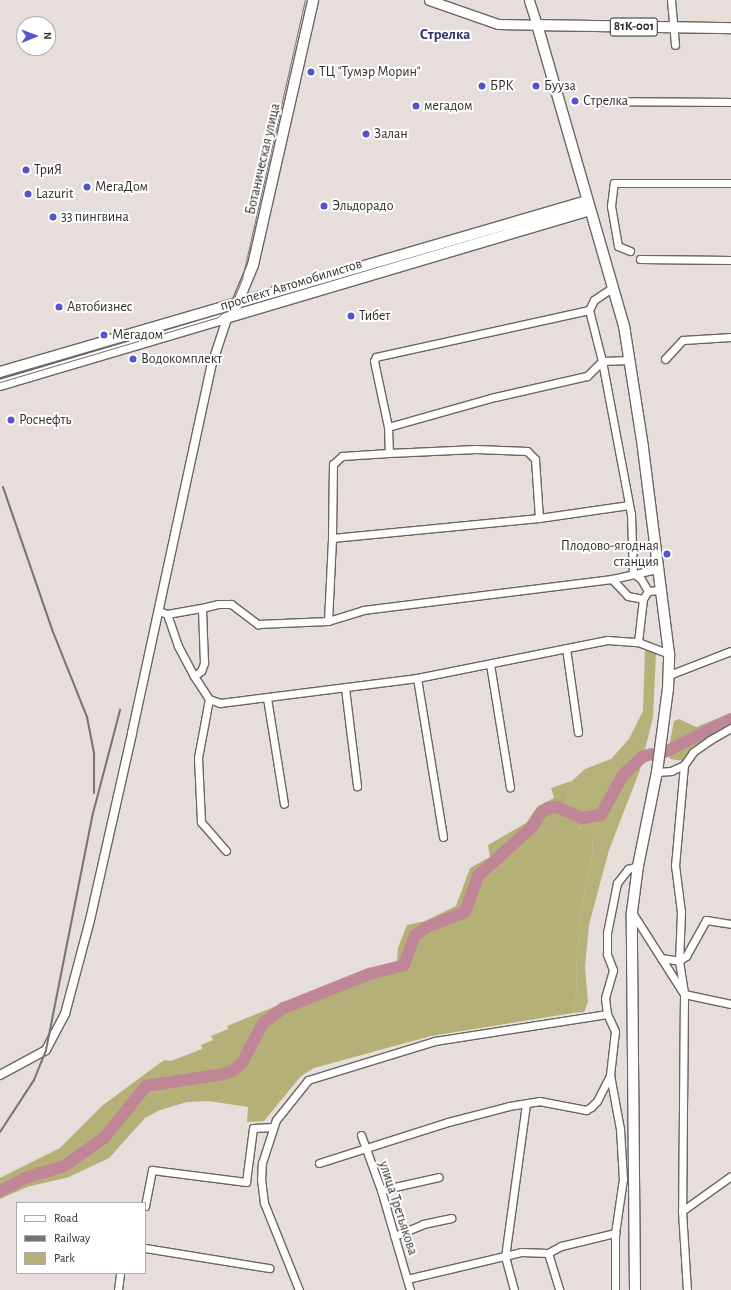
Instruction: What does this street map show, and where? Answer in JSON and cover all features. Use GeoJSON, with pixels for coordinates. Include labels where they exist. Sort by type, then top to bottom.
{"type":"FeatureCollection","features":[{"type":"Feature","properties":{"kind":"main road","name":"Ботаническая улица"},"geometry":{"type":"LineString","coordinates":[[227,319],[238,303],[253,265],[313,0]]}},
{"type":"Feature","properties":{"kind":"main road"},"geometry":{"type":"LineString","coordinates":[[429,0],[498,24],[537,25]]}},
{"type":"Feature","properties":{"kind":"main road"},"geometry":{"type":"LineString","coordinates":[[529,0],[588,206],[613,287],[629,360],[669,654],[669,675],[657,772],[638,866],[632,912],[635,1290]]}},
{"type":"Feature","properties":{"kind":"main road","name":"81К-001"},"geometry":{"type":"LineString","coordinates":[[537,25],[731,28]]}},
{"type":"Feature","properties":{"kind":"main road","name":"проспект Автомобилистов"},"geometry":{"type":"LineString","coordinates":[[0,372],[238,303],[588,206]]}},
{"type":"Feature","properties":{"kind":"main road","name":"проспект Автомобилистов"},"geometry":{"type":"LineString","coordinates":[[0,385],[227,319],[588,206]]}},
{"type":"Feature","properties":{"kind":"street"},"geometry":{"type":"LineString","coordinates":[[671,0],[675,28],[675,45]]}},
{"type":"Feature","properties":{"kind":"street"},"geometry":{"type":"LineString","coordinates":[[589,101],[731,102]]}},
{"type":"Feature","properties":{"kind":"street"},"geometry":{"type":"LineString","coordinates":[[630,251],[618,246],[611,206],[614,183],[731,183]]}},
{"type":"Feature","properties":{"kind":"street"},"geometry":{"type":"LineString","coordinates":[[640,259],[731,260]]}},
{"type":"Feature","properties":{"kind":"street"},"geometry":{"type":"LineString","coordinates":[[613,287],[594,300],[589,310],[602,361],[629,505],[633,573],[641,579],[648,591]]}},
{"type":"Feature","properties":{"kind":"street"},"geometry":{"type":"LineString","coordinates":[[390,453],[388,427],[374,361],[376,357],[589,310]]}},
{"type":"Feature","properties":{"kind":"street"},"geometry":{"type":"LineString","coordinates":[[0,1075],[46,1050],[65,1014],[90,920],[159,611],[211,367],[227,319]]}},
{"type":"Feature","properties":{"kind":"street"},"geometry":{"type":"LineString","coordinates":[[666,359],[683,340],[731,337]]}},
{"type":"Feature","properties":{"kind":"street"},"geometry":{"type":"LineString","coordinates":[[388,427],[495,397],[581,378],[602,361],[629,360]]}},
{"type":"Feature","properties":{"kind":"street"},"geometry":{"type":"LineString","coordinates":[[328,621],[332,538],[333,464],[342,456],[476,449],[527,451],[535,459],[539,518]]}},
{"type":"Feature","properties":{"kind":"street"},"geometry":{"type":"LineString","coordinates":[[332,538],[539,518],[629,505]]}},
{"type":"Feature","properties":{"kind":"street"},"geometry":{"type":"LineString","coordinates":[[159,611],[167,614],[218,604],[231,604],[258,624],[328,621],[363,610],[612,579],[633,573],[657,570]]}},
{"type":"Feature","properties":{"kind":"street"},"geometry":{"type":"LineString","coordinates":[[612,579],[628,596],[643,599]]}},
{"type":"Feature","properties":{"kind":"street"},"geometry":{"type":"LineString","coordinates":[[648,591],[660,590]]}},
{"type":"Feature","properties":{"kind":"street"},"geometry":{"type":"LineString","coordinates":[[638,642],[643,599],[648,591]]}},
{"type":"Feature","properties":{"kind":"street"},"geometry":{"type":"LineString","coordinates":[[194,676],[201,671],[204,663],[202,608]]}},
{"type":"Feature","properties":{"kind":"street"},"geometry":{"type":"LineString","coordinates":[[167,614],[178,646],[194,676],[209,699],[220,703],[417,678],[607,640],[638,642],[669,654]]}},
{"type":"Feature","properties":{"kind":"street"},"geometry":{"type":"LineString","coordinates":[[566,648],[578,732]]}},
{"type":"Feature","properties":{"kind":"street"},"geometry":{"type":"LineString","coordinates":[[669,675],[731,651]]}},
{"type":"Feature","properties":{"kind":"street"},"geometry":{"type":"LineString","coordinates":[[490,664],[510,787]]}},
{"type":"Feature","properties":{"kind":"street"},"geometry":{"type":"LineString","coordinates":[[417,678],[443,837]]}},
{"type":"Feature","properties":{"kind":"street"},"geometry":{"type":"LineString","coordinates":[[346,688],[357,786]]}},
{"type":"Feature","properties":{"kind":"street"},"geometry":{"type":"LineString","coordinates":[[267,698],[284,804]]}},
{"type":"Feature","properties":{"kind":"street"},"geometry":{"type":"LineString","coordinates":[[209,699],[198,758],[201,822],[226,852]]}},
{"type":"Feature","properties":{"kind":"street"},"geometry":{"type":"LineString","coordinates":[[657,772],[671,772],[684,765],[694,752],[710,740],[731,728]]}},
{"type":"Feature","properties":{"kind":"street"},"geometry":{"type":"LineString","coordinates":[[684,765],[675,865],[681,912],[679,961],[684,994],[682,1211],[686,1290]]}},
{"type":"Feature","properties":{"kind":"street"},"geometry":{"type":"LineString","coordinates":[[615,1290],[615,1233],[623,1179],[620,1129],[610,1074],[615,1031],[607,1014],[606,991],[613,970],[607,954],[607,933],[617,882],[628,869],[638,866]]}},
{"type":"Feature","properties":{"kind":"street"},"geometry":{"type":"LineString","coordinates":[[632,912],[684,994],[731,1004]]}},
{"type":"Feature","properties":{"kind":"street"},"geometry":{"type":"LineString","coordinates":[[661,958],[679,961],[686,956],[706,920],[731,924]]}},
{"type":"Feature","properties":{"kind":"street"},"geometry":{"type":"LineString","coordinates":[[299,1290],[263,1195],[261,1180],[262,1162],[272,1126],[308,1080],[315,1076],[435,1041],[607,1014]]}},
{"type":"Feature","properties":{"kind":"street"},"geometry":{"type":"LineString","coordinates":[[319,1163],[365,1150],[448,1122],[539,1101],[586,1110],[597,1101],[610,1074]]}},
{"type":"Feature","properties":{"kind":"street"},"geometry":{"type":"LineString","coordinates":[[514,1290],[505,1257],[526,1104]]}},
{"type":"Feature","properties":{"kind":"street"},"geometry":{"type":"LineString","coordinates":[[146,1202],[152,1170],[246,1182],[253,1128],[272,1126]]}},
{"type":"Feature","properties":{"kind":"street","name":"улица Третьякова"},"geometry":{"type":"LineString","coordinates":[[361,1135],[365,1150],[381,1190],[410,1290]]}},
{"type":"Feature","properties":{"kind":"street"},"geometry":{"type":"LineString","coordinates":[[682,1211],[731,1176]]}},
{"type":"Feature","properties":{"kind":"street"},"geometry":{"type":"LineString","coordinates":[[381,1190],[439,1177]]}},
{"type":"Feature","properties":{"kind":"street"},"geometry":{"type":"LineString","coordinates":[[394,1236],[423,1224],[451,1218]]}},
{"type":"Feature","properties":{"kind":"street"},"geometry":{"type":"LineString","coordinates":[[407,1279],[521,1252],[548,1253],[561,1246],[615,1233]]}},
{"type":"Feature","properties":{"kind":"street"},"geometry":{"type":"LineString","coordinates":[[146,1248],[269,1268]]}},
{"type":"Feature","properties":{"kind":"street"},"geometry":{"type":"LineString","coordinates":[[548,1253],[559,1290]]}},
{"type":"Feature","properties":{"kind":"street"},"geometry":{"type":"LineString","coordinates":[[118,1290],[120,1274]]}},
{"type":"Feature","properties":{"kind":"green space"},"geometry":{"type":"Polygon","coordinates":[[[731,713],[731,723],[691,748],[683,761],[670,759],[668,752],[674,721],[679,719],[696,727],[731,713]]]}},
{"type":"Feature","properties":{"kind":"green space"},"geometry":{"type":"Polygon","coordinates":[[[572,781],[565,805],[578,827],[592,836],[593,851],[580,917],[576,970],[577,988],[573,1013],[431,1036],[314,1068],[301,1076],[264,1121],[247,1122],[248,1107],[209,1101],[187,1102],[160,1110],[145,1118],[109,1158],[69,1177],[27,1187],[0,1199],[0,1178],[60,1148],[103,1105],[164,1060],[171,1061],[202,1049],[201,1045],[213,1040],[211,1036],[228,1029],[227,1026],[338,981],[397,962],[398,948],[407,925],[425,921],[456,906],[470,868],[490,857],[488,845],[526,823],[538,806],[554,798],[551,788],[572,781]]]}},
{"type":"Feature","properties":{"kind":"shaded area"},"geometry":{"type":"Polygon","coordinates":[[[645,649],[651,649],[656,654],[653,717],[640,770],[609,850],[589,925],[585,967],[588,1002],[584,1012],[573,1013],[577,988],[576,970],[580,917],[593,851],[592,837],[568,819],[565,805],[572,781],[585,769],[611,759],[629,739],[643,711],[645,649]]]}},
{"type":"Feature","properties":{"kind":"waterway"},"geometry":{"type":"LineString","coordinates":[[665,752],[731,719]]}},
{"type":"Feature","properties":{"kind":"waterway"},"geometry":{"type":"LineString","coordinates":[[0,1191],[28,1177],[64,1166],[104,1138],[146,1086],[224,1074],[234,1070],[242,1063],[263,1023],[284,1008],[369,974],[404,965],[415,935],[427,927],[465,912],[478,876],[533,826],[540,814],[548,808],[557,807],[582,818],[601,815],[623,775],[642,757],[652,754]]}},
{"type":"Feature","properties":{"kind":"tram line"},"geometry":{"type":"LineString","coordinates":[[0,382],[218,317],[231,305],[242,279],[305,0]]}},
{"type":"Feature","properties":{"kind":"railway"},"geometry":{"type":"LineString","coordinates":[[3,487],[53,632],[87,717],[94,754],[94,793]]}},
{"type":"Feature","properties":{"kind":"railway"},"geometry":{"type":"LineString","coordinates":[[0,1132],[34,1080],[46,1050],[92,817],[120,710]]}},
{"type":"Feature","properties":{"kind":"place","name":"ТЦ \"Тумэр Морин\""},"geometry":{"type":"Point","coordinates":[311,72]}},
{"type":"Feature","properties":{"kind":"place","name":"БРК"},"geometry":{"type":"Point","coordinates":[482,86]}},
{"type":"Feature","properties":{"kind":"place","name":"Бууза"},"geometry":{"type":"Point","coordinates":[536,86]}},
{"type":"Feature","properties":{"kind":"place","name":"Стрелка"},"geometry":{"type":"Point","coordinates":[575,101]}},
{"type":"Feature","properties":{"kind":"place","name":"мегадом"},"geometry":{"type":"Point","coordinates":[416,106]}},
{"type":"Feature","properties":{"kind":"place","name":"Залан"},"geometry":{"type":"Point","coordinates":[366,134]}},
{"type":"Feature","properties":{"kind":"place","name":"ТриЯ"},"geometry":{"type":"Point","coordinates":[26,170]}},
{"type":"Feature","properties":{"kind":"place","name":"МегаДом"},"geometry":{"type":"Point","coordinates":[87,187]}},
{"type":"Feature","properties":{"kind":"place","name":"Lazurit"},"geometry":{"type":"Point","coordinates":[28,194]}},
{"type":"Feature","properties":{"kind":"place","name":"Эльдорадо"},"geometry":{"type":"Point","coordinates":[324,206]}},
{"type":"Feature","properties":{"kind":"place","name":"33 пингвина"},"geometry":{"type":"Point","coordinates":[53,217]}},
{"type":"Feature","properties":{"kind":"place","name":"Автобизнес"},"geometry":{"type":"Point","coordinates":[59,307]}},
{"type":"Feature","properties":{"kind":"place","name":"Тибет"},"geometry":{"type":"Point","coordinates":[351,316]}},
{"type":"Feature","properties":{"kind":"place","name":"Мегадом"},"geometry":{"type":"Point","coordinates":[104,335]}},
{"type":"Feature","properties":{"kind":"place","name":"Водокомплект"},"geometry":{"type":"Point","coordinates":[133,359]}},
{"type":"Feature","properties":{"kind":"place","name":"Роснефть"},"geometry":{"type":"Point","coordinates":[11,420]}},
{"type":"Feature","properties":{"kind":"place","name":"Плодово-ягодная станция"},"geometry":{"type":"Point","coordinates":[667,554]}},
{"type":"Feature","properties":{"kind":"district","name":"Стрелка"},"geometry":{"type":"Point","coordinates":[445,35]}}]}
